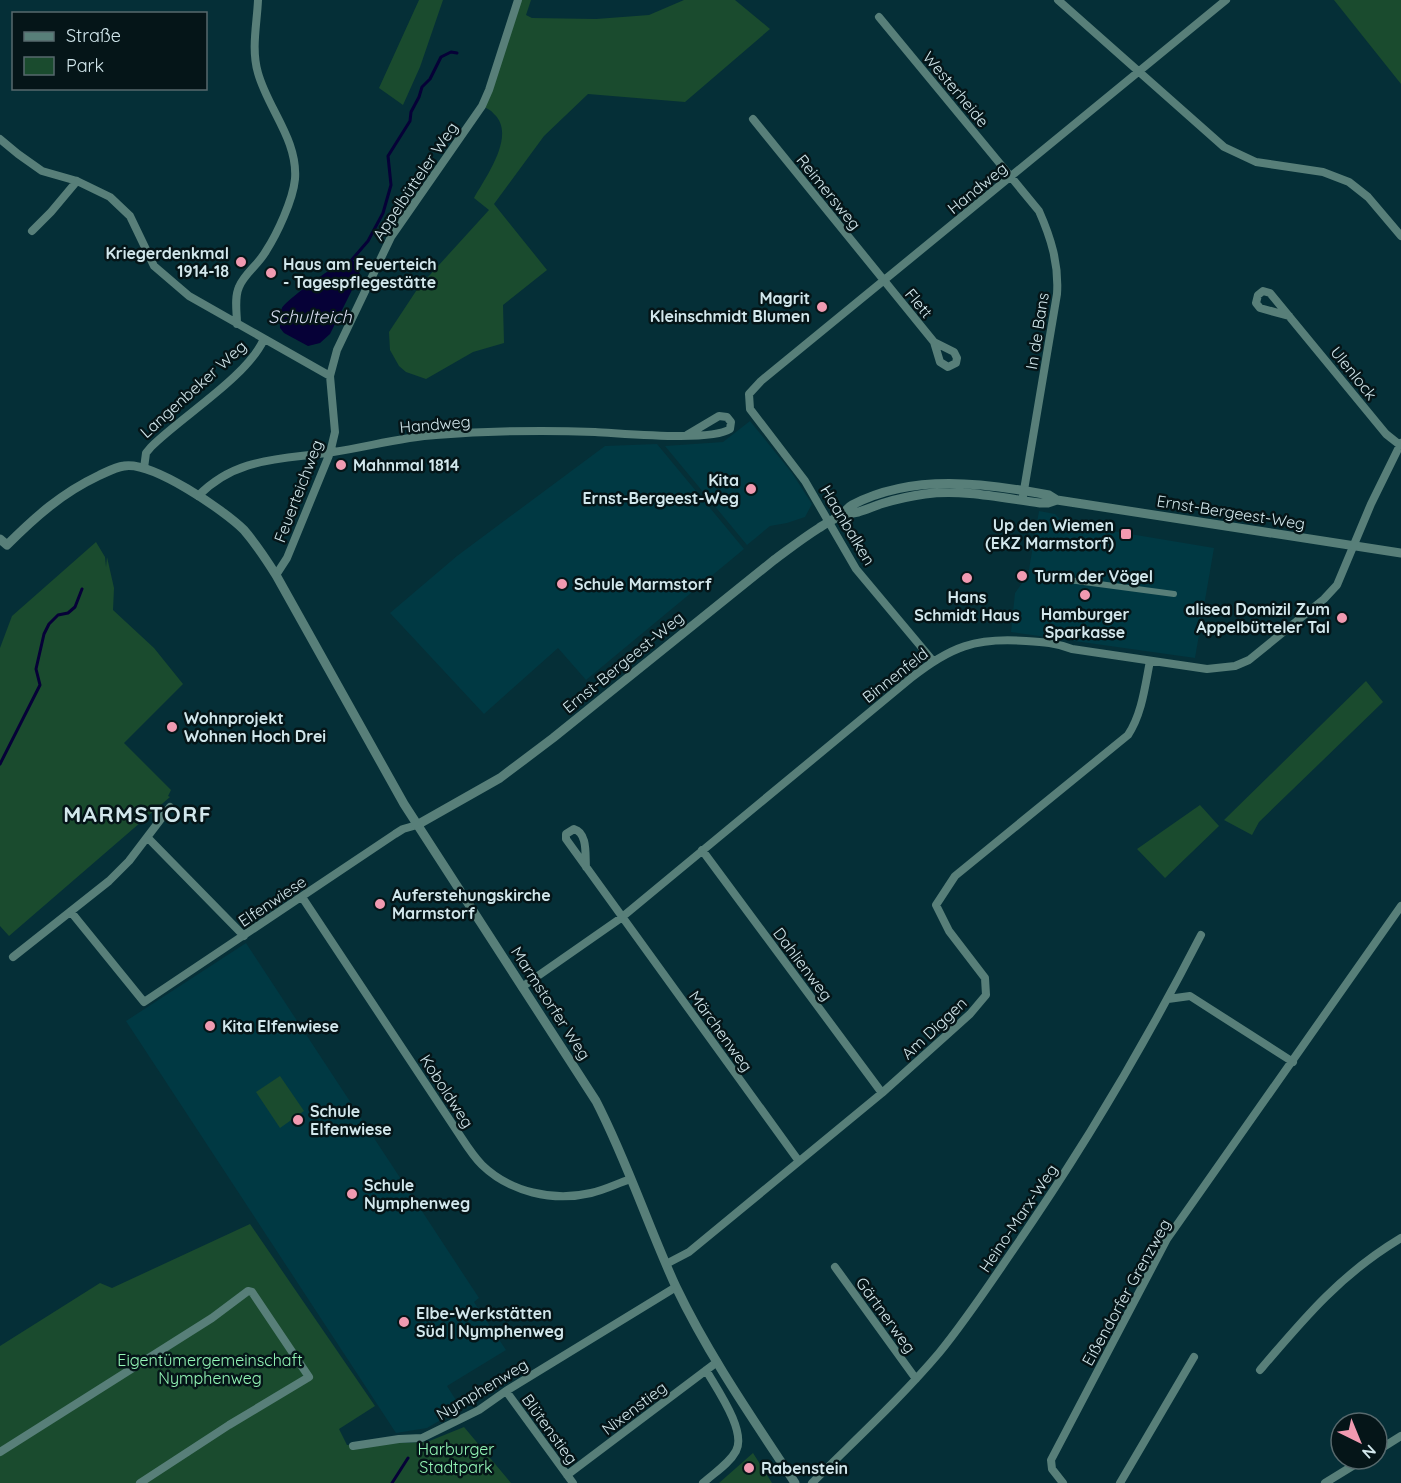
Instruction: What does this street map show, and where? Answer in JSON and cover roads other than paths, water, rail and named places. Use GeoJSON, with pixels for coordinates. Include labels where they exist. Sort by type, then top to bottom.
{"type":"FeatureCollection","features":[{"type":"Feature","properties":{"kind":"street"},"geometry":{"type":"LineString","coordinates":[[237,324],[238,287],[267,251],[292,192],[295,176],[294,155],[256,65],[258,0]]}},
{"type":"Feature","properties":{"kind":"street","name":"Appelbütteler Weg"},"geometry":{"type":"LineString","coordinates":[[330,376],[337,350],[391,237],[482,106],[518,0]]}},
{"type":"Feature","properties":{"kind":"street"},"geometry":{"type":"LineString","coordinates":[[1058,0],[1224,147],[1256,162],[1323,172],[1349,182],[1368,197],[1401,236]]}},
{"type":"Feature","properties":{"kind":"street","name":"Handweg"},"geometry":{"type":"LineString","coordinates":[[748,399],[756,386],[1226,0]]}},
{"type":"Feature","properties":{"kind":"street","name":"Westerheide"},"geometry":{"type":"LineString","coordinates":[[879,17],[1012,177]]}},
{"type":"Feature","properties":{"kind":"street","name":"Reimersweg"},"geometry":{"type":"LineString","coordinates":[[753,119],[884,282]]}},
{"type":"Feature","properties":{"kind":"street"},"geometry":{"type":"LineString","coordinates":[[0,139],[42,171],[77,181],[110,197],[130,216],[154,266],[189,296],[330,376]]}},
{"type":"Feature","properties":{"kind":"street","name":"In de Bans"},"geometry":{"type":"LineString","coordinates":[[1012,177],[1039,211],[1044,221],[1056,260],[1058,283],[1022,500]]}},
{"type":"Feature","properties":{"kind":"street"},"geometry":{"type":"LineString","coordinates":[[32,231],[77,181]]}},
{"type":"Feature","properties":{"kind":"street","name":"Flett"},"geometry":{"type":"LineString","coordinates":[[884,282],[934,342]]}},
{"type":"Feature","properties":{"kind":"street","name":"Ulenlock"},"geometry":{"type":"LineString","coordinates":[[1289,316],[1386,434],[1401,444]]}},
{"type":"Feature","properties":{"kind":"street","name":"Langenbeker Weg"},"geometry":{"type":"LineString","coordinates":[[144,468],[149,449],[240,370],[258,352],[264,339]]}},
{"type":"Feature","properties":{"kind":"street","name":"Feuerteichweg"},"geometry":{"type":"LineString","coordinates":[[276,575],[287,558],[330,453],[335,432],[330,376]]}},
{"type":"Feature","properties":{"kind":"street","name":"Haanbalken"},"geometry":{"type":"LineString","coordinates":[[748,399],[751,412],[796,469],[856,569],[933,661]]}},
{"type":"Feature","properties":{"kind":"street","name":"Handweg"},"geometry":{"type":"LineString","coordinates":[[198,496],[217,480],[263,460],[330,453],[434,435],[594,432],[687,435],[724,432],[730,429],[731,422],[727,417],[720,416],[687,435]]}},
{"type":"Feature","properties":{"kind":"street","name":"Binnenfeld"},"geometry":{"type":"LineString","coordinates":[[522,987],[621,918],[933,661],[953,650],[1002,639],[1057,644],[1072,649],[1206,669],[1221,669],[1249,660],[1329,595],[1337,585],[1371,504],[1401,444]]}},
{"type":"Feature","properties":{"kind":"street"},"geometry":{"type":"LineString","coordinates":[[3,545],[71,490],[116,468],[127,465],[144,468]]}},
{"type":"Feature","properties":{"kind":"street","name":"Marmstorfer Weg"},"geometry":{"type":"LineString","coordinates":[[144,468],[218,508],[243,530],[276,575],[417,825],[596,1101],[615,1139],[676,1287],[707,1347],[795,1483]]}},
{"type":"Feature","properties":{"kind":"street","name":"Ernst-Bergeest-Weg"},"geometry":{"type":"LineString","coordinates":[[417,825],[500,778],[774,560],[844,513],[849,506],[872,497],[923,485],[957,483],[1024,490],[1049,495],[1057,500],[1401,553]]}},
{"type":"Feature","properties":{"kind":"street","name":"Ernst-Bergeest-Weg"},"geometry":{"type":"LineString","coordinates":[[844,513],[852,514],[883,503],[928,494],[964,493],[1048,503],[1057,500]]}},
{"type":"Feature","properties":{"kind":"street"},"geometry":{"type":"LineString","coordinates":[[1069,580],[1174,594]]}},
{"type":"Feature","properties":{"kind":"street","name":"Am Diggen"},"geometry":{"type":"LineString","coordinates":[[666,1264],[689,1252],[882,1093],[964,1020],[986,995],[985,978],[949,931],[936,904],[955,876],[1128,735],[1135,725],[1150,662]]}},
{"type":"Feature","properties":{"kind":"street"},"geometry":{"type":"LineString","coordinates":[[14,957],[109,881],[148,838],[170,807]]}},
{"type":"Feature","properties":{"kind":"street","name":"Elfenwiese"},"geometry":{"type":"LineString","coordinates":[[70,912],[144,1002],[404,829],[417,825]]}},
{"type":"Feature","properties":{"kind":"street"},"geometry":{"type":"LineString","coordinates":[[148,838],[244,936]]}},
{"type":"Feature","properties":{"kind":"street","name":"Dahlienweg"},"geometry":{"type":"LineString","coordinates":[[702,850],[882,1093]]}},
{"type":"Feature","properties":{"kind":"street","name":"Märchenweg"},"geometry":{"type":"LineString","coordinates":[[586,867],[798,1160]]}},
{"type":"Feature","properties":{"kind":"street","name":"Koboldweg"},"geometry":{"type":"LineString","coordinates":[[302,897],[457,1131],[474,1155],[493,1174],[507,1184],[528,1192],[551,1196],[592,1193],[631,1179]]}},
{"type":"Feature","properties":{"kind":"street","name":"Eißendorfer Grenzweg"},"geometry":{"type":"LineString","coordinates":[[1063,1483],[1052,1469],[1051,1460],[1167,1239],[1401,907]]}},
{"type":"Feature","properties":{"kind":"street","name":"Heino-Marx-Weg"},"geometry":{"type":"LineString","coordinates":[[812,1483],[916,1379],[960,1326],[1088,1138],[1168,999],[1201,935]]}},
{"type":"Feature","properties":{"kind":"street"},"geometry":{"type":"LineString","coordinates":[[1168,999],[1190,996],[1293,1062]]}},
{"type":"Feature","properties":{"kind":"street"},"geometry":{"type":"LineString","coordinates":[[1260,1370],[1310,1311],[1343,1278],[1401,1238]]}},
{"type":"Feature","properties":{"kind":"street","name":"Gärtnerweg"},"geometry":{"type":"LineString","coordinates":[[835,1267],[916,1379]]}},
{"type":"Feature","properties":{"kind":"street","name":"Nymphenweg"},"geometry":{"type":"LineString","coordinates":[[353,1446],[422,1438],[479,1410],[506,1391],[676,1287]]}},
{"type":"Feature","properties":{"kind":"street"},"geometry":{"type":"LineString","coordinates":[[0,1452],[212,1318],[248,1291],[252,1293],[309,1377],[140,1483]]}},
{"type":"Feature","properties":{"kind":"street"},"geometry":{"type":"LineString","coordinates":[[1120,1483],[1194,1357]]}},
{"type":"Feature","properties":{"kind":"street","name":"Nixenstieg"},"geometry":{"type":"LineString","coordinates":[[567,1476],[717,1362]]}},
{"type":"Feature","properties":{"kind":"street"},"geometry":{"type":"LineString","coordinates":[[703,1483],[738,1449],[739,1437],[736,1425],[706,1370]]}},
{"type":"Feature","properties":{"kind":"street","name":"Blütenstieg"},"geometry":{"type":"LineString","coordinates":[[506,1391],[573,1483]]}},
{"type":"Feature","properties":{"kind":"street"},"geometry":{"type":"LineString","coordinates":[[1325,1483],[1344,1471]]}},
{"type":"Feature","properties":{"kind":"water","name":"Schulteich"},"geometry":{"type":"Polygon","coordinates":[[[348,260],[354,261],[360,274],[330,334],[320,343],[308,346],[284,333],[280,328],[280,318],[281,310],[286,304],[325,274],[348,260]]]}},
{"type":"Feature","properties":{"kind":"waterway"},"geometry":{"type":"LineString","coordinates":[[349,263],[368,241],[383,213],[391,185],[388,156],[410,121],[411,112],[422,87],[430,79],[441,57],[451,52],[457,53]]}},
{"type":"Feature","properties":{"kind":"waterway"},"geometry":{"type":"LineString","coordinates":[[0,764],[40,685],[36,669],[44,634],[49,624],[58,615],[68,613],[75,607],[82,589]]}},
{"type":"Feature","properties":{"kind":"waterway"},"geometry":{"type":"LineString","coordinates":[[392,1483],[408,1458]]}},
{"type":"Feature","properties":{"kind":"place","name":"Kriegerdenkmal 1914-18"},"geometry":{"type":"Point","coordinates":[241,262]}},
{"type":"Feature","properties":{"kind":"place","name":"Haus am Feuerteich - Tagespflegestätte"},"geometry":{"type":"Point","coordinates":[271,273]}},
{"type":"Feature","properties":{"kind":"place","name":"Magrit Kleinschmidt Blumen"},"geometry":{"type":"Point","coordinates":[822,307]}},
{"type":"Feature","properties":{"kind":"place","name":"Mahnmal 1814"},"geometry":{"type":"Point","coordinates":[341,465]}},
{"type":"Feature","properties":{"kind":"place","name":"Kita Ernst-Bergeest-Weg"},"geometry":{"type":"Point","coordinates":[751,489]}},
{"type":"Feature","properties":{"kind":"place","name":"Up den Wiemen (EKZ Marmstorf)"},"geometry":{"type":"Point","coordinates":[1126,534]}},
{"type":"Feature","properties":{"kind":"place","name":"Turm der Vögel"},"geometry":{"type":"Point","coordinates":[1022,576]}},
{"type":"Feature","properties":{"kind":"place","name":"Hans Schmidt Haus"},"geometry":{"type":"Point","coordinates":[967,578]}},
{"type":"Feature","properties":{"kind":"place","name":"Schule Marmstorf"},"geometry":{"type":"Point","coordinates":[562,584]}},
{"type":"Feature","properties":{"kind":"place","name":"Hamburger Sparkasse"},"geometry":{"type":"Point","coordinates":[1085,595]}},
{"type":"Feature","properties":{"kind":"place","name":"alisea Domizil Zum Appelbütteler Tal"},"geometry":{"type":"Point","coordinates":[1342,618]}},
{"type":"Feature","properties":{"kind":"place","name":"Wohnprojekt Wohnen Hoch Drei"},"geometry":{"type":"Point","coordinates":[172,727]}},
{"type":"Feature","properties":{"kind":"place","name":"Auferstehungskirche Marmstorf"},"geometry":{"type":"Point","coordinates":[380,904]}},
{"type":"Feature","properties":{"kind":"place","name":"Kita Elfenwiese"},"geometry":{"type":"Point","coordinates":[210,1026]}},
{"type":"Feature","properties":{"kind":"place","name":"Schule Elfenwiese"},"geometry":{"type":"Point","coordinates":[298,1120]}},
{"type":"Feature","properties":{"kind":"place","name":"Schule Nymphenweg"},"geometry":{"type":"Point","coordinates":[352,1194]}},
{"type":"Feature","properties":{"kind":"place","name":"Elbe-Werkstätten Süd | Nymphenweg"},"geometry":{"type":"Point","coordinates":[404,1322]}},
{"type":"Feature","properties":{"kind":"place","name":"Rabenstein"},"geometry":{"type":"Point","coordinates":[749,1468]}},
{"type":"Feature","properties":{"kind":"district","name":"MARMSTORF"},"geometry":{"type":"Point","coordinates":[138,814]}},
{"type":"Feature","properties":{"kind":"park label","name":"Eigentümergemeinschaft Nymphenweg"},"geometry":{"type":"Point","coordinates":[210,1369]}},
{"type":"Feature","properties":{"kind":"park label","name":"Harburger Stadtpark"},"geometry":{"type":"Point","coordinates":[456,1458]}}]}
